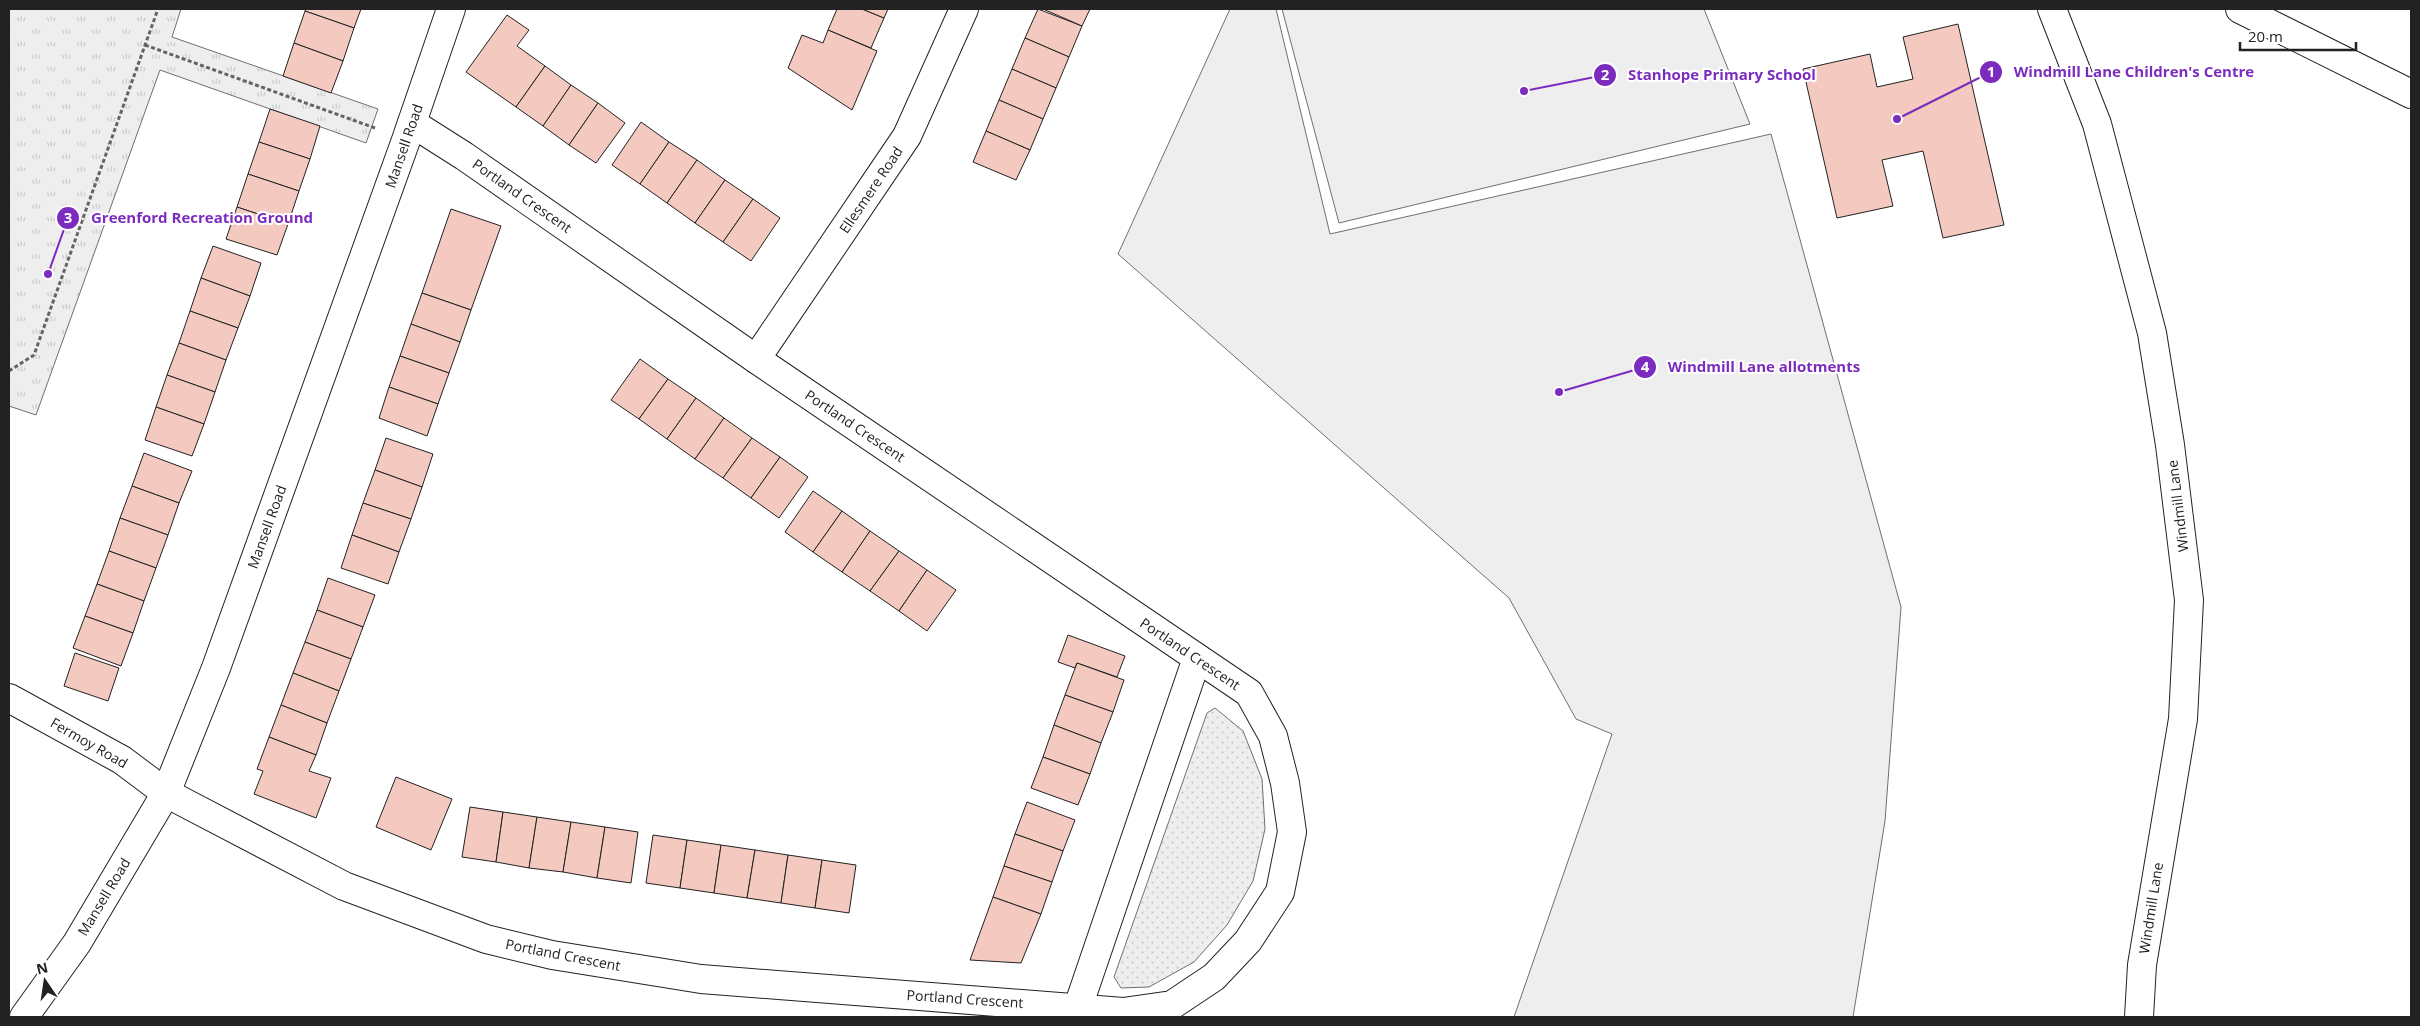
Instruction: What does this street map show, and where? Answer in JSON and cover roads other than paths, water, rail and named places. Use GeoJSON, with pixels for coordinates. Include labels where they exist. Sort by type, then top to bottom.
{"type":"FeatureCollection","features":[{"type":"Feature","properties":{"kind":"street","name":"Mansell Road"},"geometry":{"type":"LineString","coordinates":[[24,1017],[77,943],[166,793],[216,668],[451,9]]}},
{"type":"Feature","properties":{"kind":"street","name":"Ellesmere Road"},"geometry":{"type":"LineString","coordinates":[[756,359],[907,136],[964,9]]}},
{"type":"Feature","properties":{"kind":"street"},"geometry":{"type":"LineString","coordinates":[[2240,9],[2411,94]]}},
{"type":"Feature","properties":{"kind":"street","name":"Windmill Lane"},"geometry":{"type":"LineString","coordinates":[[2059,11],[2097,124],[2152,333],[2170,445],[2189,600],[2183,719],[2142,965],[2139,1017]]}},
{"type":"Feature","properties":{"kind":"street","name":"Portland Crescent"},"geometry":{"type":"LineString","coordinates":[[166,793],[344,886],[486,939],[552,955],[701,979],[1123,1012],[1172,1005],[1214,977],[1248,941],[1280,892],[1292,832],[1284,783],[1273,736],[1249,693],[756,359],[464,156],[409,131]]}},
{"type":"Feature","properties":{"kind":"street"},"geometry":{"type":"LineString","coordinates":[[1078,1008],[1197,658]]}},
{"type":"Feature","properties":{"kind":"street","name":"Fermoy Road"},"geometry":{"type":"LineString","coordinates":[[9,698],[122,760],[166,793]]}},
{"type":"Feature","properties":{"kind":"place","name":"Stanhope Primary School"},"geometry":{"type":"Point","coordinates":[1524,91]}},
{"type":"Feature","properties":{"kind":"place","name":"Windmill Lane Children's Centre"},"geometry":{"type":"Point","coordinates":[1897,119]}},
{"type":"Feature","properties":{"kind":"place","name":"Greenford Recreation Ground"},"geometry":{"type":"Point","coordinates":[48,274]}},
{"type":"Feature","properties":{"kind":"place","name":"Windmill Lane allotments"},"geometry":{"type":"Point","coordinates":[1559,392]}}]}
